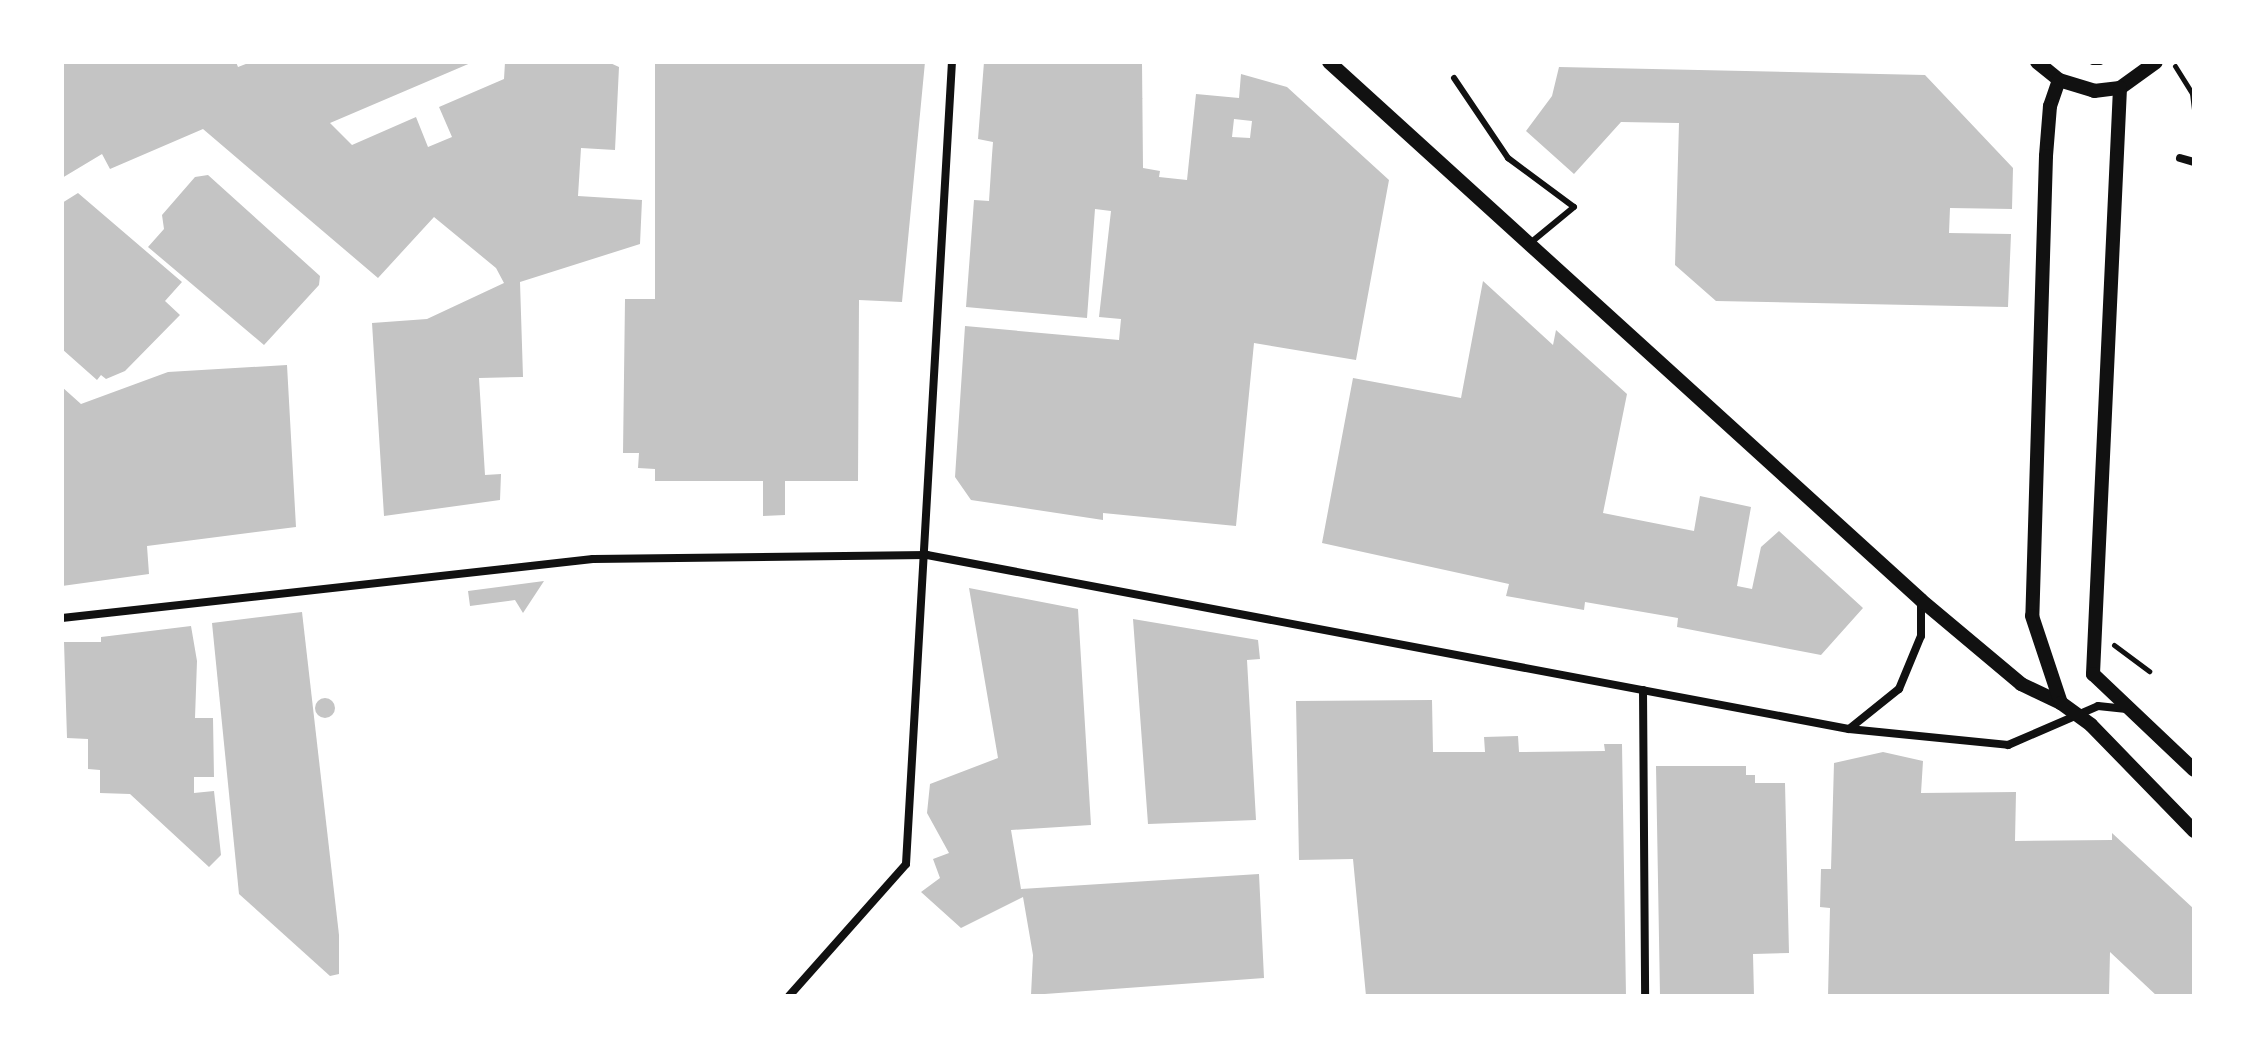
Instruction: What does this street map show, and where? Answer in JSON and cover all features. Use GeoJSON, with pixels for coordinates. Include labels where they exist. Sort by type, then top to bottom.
{"type":"FeatureCollection","features":[{"type":"Feature","properties":{"kind":"street"},"geometry":{"type":"LineString","coordinates":[[789,996],[906,864],[927,555],[952,62]]}},
{"type":"Feature","properties":{"kind":"street"},"geometry":{"type":"LineString","coordinates":[[1329,62],[1921,600],[2021,684],[2061,703]]}},
{"type":"Feature","properties":{"kind":"street"},"geometry":{"type":"LineString","coordinates":[[2037,62],[2059,80],[2094,91],[2120,88],[2156,62]]}},
{"type":"Feature","properties":{"kind":"street"},"geometry":{"type":"LineString","coordinates":[[2059,80],[2050,106],[2046,156],[2032,616],[2061,703],[2071,716],[2091,725],[2194,831]]}},
{"type":"Feature","properties":{"kind":"street"},"geometry":{"type":"LineString","coordinates":[[2120,88],[2093,674],[2194,770]]}},
{"type":"Feature","properties":{"kind":"street"},"geometry":{"type":"LineString","coordinates":[[2180,158],[2194,162]]}},
{"type":"Feature","properties":{"kind":"street"},"geometry":{"type":"LineString","coordinates":[[62,618],[593,559],[927,555],[1849,729],[2008,745],[2098,706],[2131,709]]}},
{"type":"Feature","properties":{"kind":"street"},"geometry":{"type":"LineString","coordinates":[[1849,729],[1899,689],[1921,636],[1921,600]]}},
{"type":"Feature","properties":{"kind":"street"},"geometry":{"type":"LineString","coordinates":[[1643,690],[1645,996]]}},
{"type":"Feature","properties":{"kind":"lane"},"geometry":{"type":"LineString","coordinates":[[1454,78],[1508,158],[1574,207],[1529,244]]}},
{"type":"Feature","properties":{"kind":"path"},"geometry":{"type":"LineString","coordinates":[[2092,62],[2100,62]]}},
{"type":"Feature","properties":{"kind":"path"},"geometry":{"type":"LineString","coordinates":[[2179,66],[2194,110]]}},
{"type":"Feature","properties":{"kind":"path"},"geometry":{"type":"LineString","coordinates":[[2112,644],[2149,671]]}},
{"type":"Feature","properties":{"kind":"building"},"geometry":{"type":"Polygon","coordinates":[[[62,62],[236,62],[238,67],[251,62],[473,62],[330,123],[352,145],[416,117],[428,147],[452,137],[439,107],[504,79],[505,62],[608,62],[619,67],[615,150],[581,148],[578,196],[642,200],[640,244],[520,282],[523,377],[479,378],[485,475],[501,474],[500,500],[384,516],[372,323],[427,319],[504,283],[496,268],[434,217],[378,278],[203,129],[110,169],[102,154],[62,178],[62,62]]]}},
{"type":"Feature","properties":{"kind":"building"},"geometry":{"type":"Polygon","coordinates":[[[655,62],[925,62],[902,302],[859,300],[858,481],[785,481],[785,515],[763,516],[763,481],[655,481],[655,469],[638,468],[639,453],[623,453],[625,299],[655,299],[655,62]]]}},
{"type":"Feature","properties":{"kind":"building"},"geometry":{"type":"Polygon","coordinates":[[[984,62],[1142,62],[1143,168],[1160,171],[1159,177],[1187,180],[1196,94],[1239,98],[1241,74],[1287,87],[1389,180],[1356,360],[1254,343],[1236,526],[1103,513],[1103,520],[971,500],[955,477],[965,326],[1119,340],[1121,319],[1099,317],[1111,211],[1095,209],[1087,318],[966,307],[974,200],[989,201],[993,142],[978,139],[984,62]],[[1234,119],[1232,137],[1250,138],[1252,121],[1234,119]]]}},
{"type":"Feature","properties":{"kind":"building"},"geometry":{"type":"Polygon","coordinates":[[[1559,67],[1925,75],[2013,168],[2012,209],[1950,208],[1949,233],[2011,234],[2008,307],[1716,301],[1675,265],[1679,123],[1621,122],[1574,174],[1526,131],[1552,96],[1559,67]]]}},
{"type":"Feature","properties":{"kind":"building"},"geometry":{"type":"Polygon","coordinates":[[[208,175],[320,276],[319,285],[264,345],[148,247],[164,229],[162,215],[195,177],[208,175]]]}},
{"type":"Feature","properties":{"kind":"building"},"geometry":{"type":"Polygon","coordinates":[[[78,193],[182,282],[165,301],[180,315],[125,371],[106,379],[101,375],[97,380],[62,349],[62,203],[78,193]]]}},
{"type":"Feature","properties":{"kind":"building"},"geometry":{"type":"Polygon","coordinates":[[[1483,281],[1553,345],[1556,330],[1627,394],[1603,513],[1694,531],[1700,496],[1751,507],[1737,586],[1752,589],[1761,547],[1779,531],[1863,608],[1821,655],[1677,627],[1678,618],[1585,602],[1584,610],[1506,596],[1509,584],[1322,543],[1353,378],[1461,398],[1483,281]]]}},
{"type":"Feature","properties":{"kind":"building"},"geometry":{"type":"Polygon","coordinates":[[[287,365],[296,527],[147,546],[149,574],[62,586],[62,387],[81,404],[168,372],[287,365]]]}},
{"type":"Feature","properties":{"kind":"building"},"geometry":{"type":"Polygon","coordinates":[[[544,581],[523,613],[515,600],[470,606],[468,591],[544,581]]]}},
{"type":"Feature","properties":{"kind":"building"},"geometry":{"type":"Polygon","coordinates":[[[969,588],[1078,609],[1091,825],[1011,830],[1021,889],[1259,874],[1264,978],[1031,995],[1033,955],[1023,897],[961,928],[921,892],[940,878],[933,859],[949,853],[927,813],[930,784],[998,758],[969,588]]]}},
{"type":"Feature","properties":{"kind":"building"},"geometry":{"type":"Polygon","coordinates":[[[302,612],[339,935],[339,974],[330,976],[239,894],[212,623],[302,612]]]}},
{"type":"Feature","properties":{"kind":"building"},"geometry":{"type":"Polygon","coordinates":[[[1133,619],[1258,640],[1260,659],[1247,660],[1256,820],[1148,824],[1133,619]]]}},
{"type":"Feature","properties":{"kind":"building"},"geometry":{"type":"Polygon","coordinates":[[[191,626],[197,661],[195,718],[213,718],[214,777],[194,777],[194,793],[214,791],[221,855],[209,867],[130,794],[100,793],[100,770],[88,769],[88,739],[67,738],[64,642],[101,642],[101,637],[191,626]]]}},
{"type":"Feature","properties":{"kind":"building"},"geometry":{"type":"Polygon","coordinates":[[[321,698],[329,698],[335,708],[329,718],[321,718],[315,712],[315,704],[321,698]]]}},
{"type":"Feature","properties":{"kind":"building"},"geometry":{"type":"Polygon","coordinates":[[[1432,700],[1433,752],[1485,752],[1484,737],[1518,736],[1519,752],[1605,751],[1604,744],[1622,744],[1626,996],[1366,996],[1353,859],[1299,860],[1296,701],[1432,700]]]}},
{"type":"Feature","properties":{"kind":"building"},"geometry":{"type":"Polygon","coordinates":[[[1883,752],[1923,761],[1921,793],[2016,792],[2015,841],[2112,840],[2112,833],[2194,909],[2194,996],[2157,996],[2110,952],[2109,996],[1828,996],[1830,908],[1820,907],[1821,869],[1831,869],[1834,763],[1883,752]]]}},
{"type":"Feature","properties":{"kind":"building"},"geometry":{"type":"Polygon","coordinates":[[[1656,766],[1746,766],[1746,775],[1755,775],[1755,783],[1785,783],[1789,953],[1753,954],[1754,996],[1660,996],[1656,766]]]}}]}
